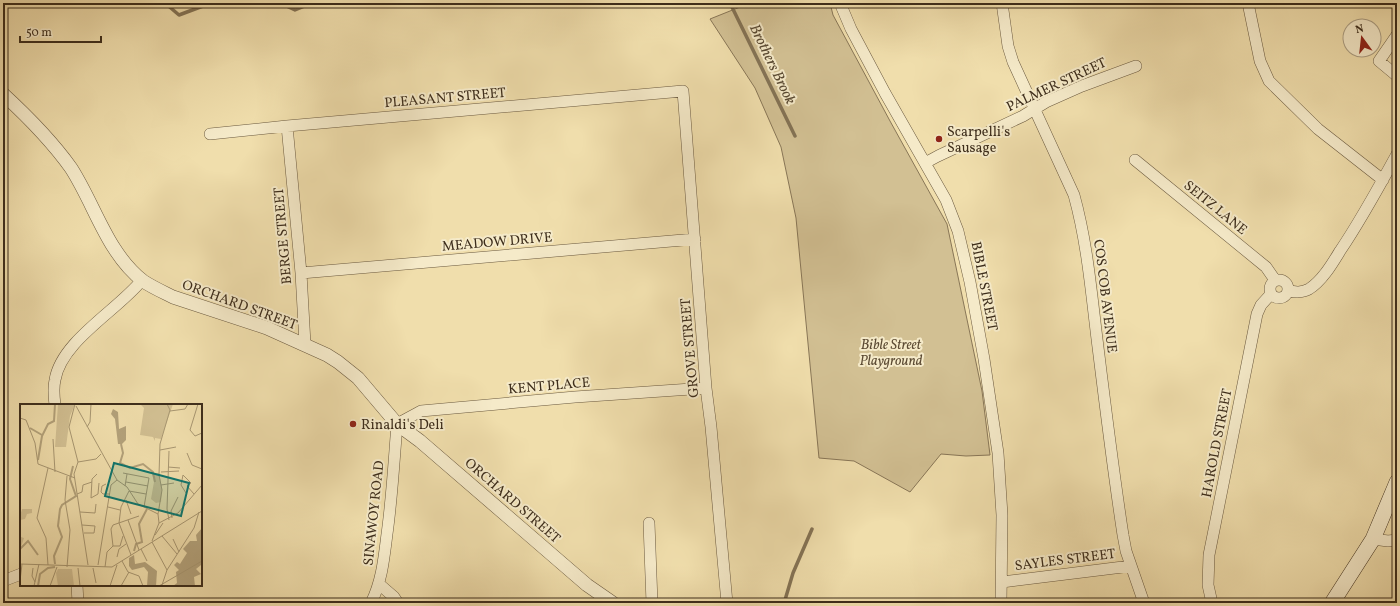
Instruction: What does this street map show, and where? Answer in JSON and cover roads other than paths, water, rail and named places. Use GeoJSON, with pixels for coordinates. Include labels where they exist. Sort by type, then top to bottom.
{"type":"FeatureCollection","features":[{"type":"Feature","properties":{"kind":"main road"},"geometry":{"type":"LineString","coordinates":[[1332,603],[1372,539],[1397,482]]}},
{"type":"Feature","properties":{"kind":"street","name":"BIBLE STREET"},"geometry":{"type":"LineString","coordinates":[[840,3],[851,29],[885,93],[946,200],[958,231],[980,333],[992,408],[998,459],[1002,515],[1002,603]]}},
{"type":"Feature","properties":{"kind":"street","name":"COS COB AVENUE"},"geometry":{"type":"LineString","coordinates":[[1002,3],[1008,46],[1013,62],[1074,195],[1080,219],[1086,248],[1116,490],[1126,552],[1144,603]]}},
{"type":"Feature","properties":{"kind":"street"},"geometry":{"type":"LineString","coordinates":[[1248,3],[1260,61],[1268,81],[1318,129],[1383,180]]}},
{"type":"Feature","properties":{"kind":"street"},"geometry":{"type":"LineString","coordinates":[[1397,35],[1379,61],[1397,76]]}},
{"type":"Feature","properties":{"kind":"street","name":"PALMER STREET"},"geometry":{"type":"LineString","coordinates":[[926,163],[1023,116],[1046,102],[1082,86],[1136,66]]}},
{"type":"Feature","properties":{"kind":"street","name":"PLEASANT STREET"},"geometry":{"type":"LineString","coordinates":[[210,134],[683,90]]}},
{"type":"Feature","properties":{"kind":"street","name":"GROVE STREET"},"geometry":{"type":"LineString","coordinates":[[683,90],[706,388],[727,603]]}},
{"type":"Feature","properties":{"kind":"street","name":"ORCHARD STREET"},"geometry":{"type":"LineString","coordinates":[[3,94],[36,126],[59,152],[80,182],[119,255],[142,280],[161,292],[173,297],[261,325],[305,344],[349,370],[372,393],[397,424],[420,441],[587,585],[613,603]]}},
{"type":"Feature","properties":{"kind":"street","name":"BERGE STREET"},"geometry":{"type":"LineString","coordinates":[[287,126],[301,273],[305,344]]}},
{"type":"Feature","properties":{"kind":"street"},"geometry":{"type":"LineString","coordinates":[[1288,291],[1305,291],[1320,278],[1332,263],[1363,216],[1397,154]]}},
{"type":"Feature","properties":{"kind":"street","name":"SEITZ LANE"},"geometry":{"type":"LineString","coordinates":[[1135,160],[1266,267],[1275,280]]}},
{"type":"Feature","properties":{"kind":"street","name":"MEADOW DRIVE"},"geometry":{"type":"LineString","coordinates":[[301,273],[695,240]]}},
{"type":"Feature","properties":{"kind":"street"},"geometry":{"type":"LineString","coordinates":[[55,404],[55,381],[59,366],[64,358],[75,343],[133,291],[142,280]]}},
{"type":"Feature","properties":{"kind":"street"},"geometry":{"type":"LineString","coordinates":[[1275,280],[1281,280],[1286,283],[1288,291],[1284,297],[1277,298],[1271,294],[1270,286],[1275,280]]}},
{"type":"Feature","properties":{"kind":"street","name":"HAROLD STREET"},"geometry":{"type":"LineString","coordinates":[[1212,603],[1208,585],[1209,555],[1257,314],[1261,305],[1271,294]]}},
{"type":"Feature","properties":{"kind":"street","name":"KENT PLACE"},"geometry":{"type":"LineString","coordinates":[[397,424],[421,412],[575,397],[706,388]]}},
{"type":"Feature","properties":{"kind":"street","name":"SINAWOY ROAD"},"geometry":{"type":"LineString","coordinates":[[371,603],[379,584],[383,568],[390,511],[397,424]]}},
{"type":"Feature","properties":{"kind":"street"},"geometry":{"type":"LineString","coordinates":[[649,523],[652,603]]}},
{"type":"Feature","properties":{"kind":"street"},"geometry":{"type":"LineString","coordinates":[[1372,539],[1388,541],[1397,540]]}},
{"type":"Feature","properties":{"kind":"street","name":"SAYLES STREET"},"geometry":{"type":"LineString","coordinates":[[1002,582],[1131,566]]}},
{"type":"Feature","properties":{"kind":"street"},"geometry":{"type":"LineString","coordinates":[[3,582],[20,574]]}},
{"type":"Feature","properties":{"kind":"street"},"geometry":{"type":"LineString","coordinates":[[379,584],[394,596],[398,603]]}},
{"type":"Feature","properties":{"kind":"street"},"geometry":{"type":"LineString","coordinates":[[77,586],[78,603]]}},
{"type":"Feature","properties":{"kind":"waterway","name":"Brothers Brook"},"geometry":{"type":"LineString","coordinates":[[165,3],[179,15],[211,3]]}},
{"type":"Feature","properties":{"kind":"waterway","name":"Brothers Brook"},"geometry":{"type":"LineString","coordinates":[[280,3],[295,10],[312,3]]}},
{"type":"Feature","properties":{"kind":"waterway","name":"Brothers Brook"},"geometry":{"type":"LineString","coordinates":[[730,3],[795,136]]}},
{"type":"Feature","properties":{"kind":"waterway","name":"Brothers Brook"},"geometry":{"type":"LineString","coordinates":[[785,600],[793,573],[812,529]]}},
{"type":"Feature","properties":{"kind":"place","name":"Scarpelli's Sausage"},"geometry":{"type":"Point","coordinates":[939,139]}},
{"type":"Feature","properties":{"kind":"place","name":"Rinaldi's Deli"},"geometry":{"type":"Point","coordinates":[353,424]}},
{"type":"Feature","properties":{"kind":"park label","name":"Bible Street Playground"},"geometry":{"type":"Point","coordinates":[891,352]}}]}
